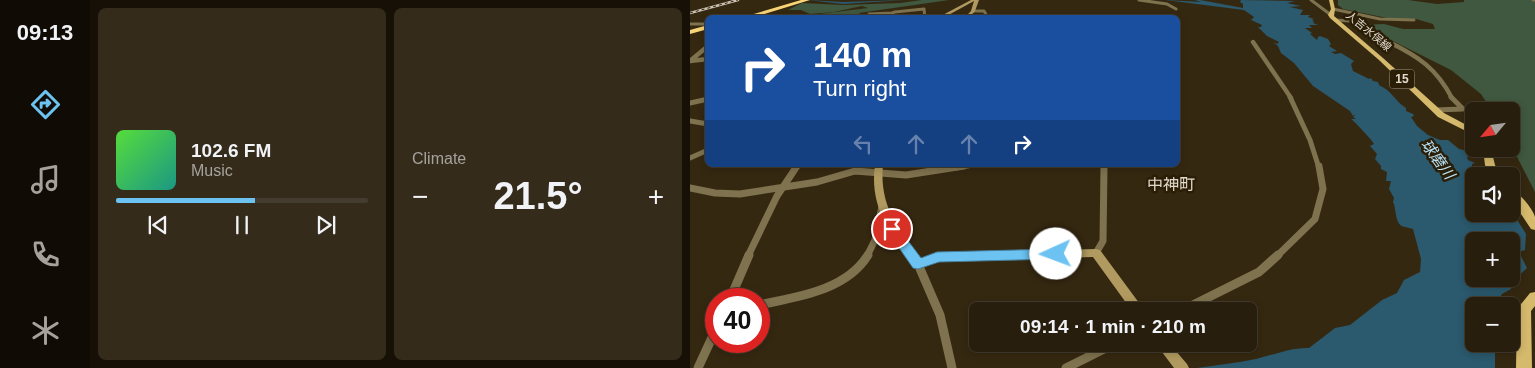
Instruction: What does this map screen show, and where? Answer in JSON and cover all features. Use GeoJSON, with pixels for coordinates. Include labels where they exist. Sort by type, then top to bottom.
{"type":"FeatureCollection","features":[{"type":"Feature","properties":{"kind":"highway"},"geometry":{"type":"LineString","coordinates":[[753,15],[807,0]]}},
{"type":"Feature","properties":{"kind":"highway"},"geometry":{"type":"LineString","coordinates":[[690,32],[705,27]]}},
{"type":"Feature","properties":{"kind":"main road","name":"人吉水俣線"},"geometry":{"type":"LineString","coordinates":[[1331,0],[1333,15],[1435,110],[1465,128]]}},
{"type":"Feature","properties":{"kind":"main road"},"geometry":{"type":"LineString","coordinates":[[1520,202],[1535,225]]}},
{"type":"Feature","properties":{"kind":"main road"},"geometry":{"type":"LineString","coordinates":[[1524,368],[1524,309],[1535,297]]}},
{"type":"Feature","properties":{"kind":"street"},"geometry":{"type":"LineString","coordinates":[[969,15],[973,11],[976,0]]}},
{"type":"Feature","properties":{"kind":"street"},"geometry":{"type":"LineString","coordinates":[[945,15],[976,0]]}},
{"type":"Feature","properties":{"kind":"street"},"geometry":{"type":"LineString","coordinates":[[1139,0],[1167,4],[1176,10]]}},
{"type":"Feature","properties":{"kind":"street"},"geometry":{"type":"LineString","coordinates":[[1311,0],[1333,15],[1350,21],[1384,40],[1407,50],[1430,67],[1430,70],[1446,83],[1452,99],[1462,109],[1435,110]]}},
{"type":"Feature","properties":{"kind":"street"},"geometry":{"type":"LineString","coordinates":[[869,14],[925,9],[925,15]]}},
{"type":"Feature","properties":{"kind":"street"},"geometry":{"type":"LineString","coordinates":[[973,11],[984,11],[985,15]]}},
{"type":"Feature","properties":{"kind":"street"},"geometry":{"type":"LineString","coordinates":[[1333,15],[1348,11],[1356,15],[1384,20],[1414,20]]}},
{"type":"Feature","properties":{"kind":"street"},"geometry":{"type":"LineString","coordinates":[[690,24],[705,26]]}},
{"type":"Feature","properties":{"kind":"street"},"geometry":{"type":"LineString","coordinates":[[1199,302],[1259,272],[1302,233],[1314,219],[1322,197],[1318,161],[1310,140],[1289,94],[1253,42]]}},
{"type":"Feature","properties":{"kind":"street"},"geometry":{"type":"LineString","coordinates":[[690,65],[705,49]]}},
{"type":"Feature","properties":{"kind":"street"},"geometry":{"type":"LineString","coordinates":[[692,61],[705,59]]}},
{"type":"Feature","properties":{"kind":"street"},"geometry":{"type":"LineString","coordinates":[[690,103],[705,100]]}},
{"type":"Feature","properties":{"kind":"street"},"geometry":{"type":"LineString","coordinates":[[690,121],[705,124]]}},
{"type":"Feature","properties":{"kind":"street"},"geometry":{"type":"LineString","coordinates":[[690,158],[705,151]]}},
{"type":"Feature","properties":{"kind":"street"},"geometry":{"type":"LineString","coordinates":[[735,288],[758,235],[783,187],[797,167]]}},
{"type":"Feature","properties":{"kind":"street"},"geometry":{"type":"LineString","coordinates":[[690,188],[729,194],[817,182],[855,170],[878,169],[920,174],[961,167]]}},
{"type":"Feature","properties":{"kind":"street"},"geometry":{"type":"LineString","coordinates":[[1096,253],[1102,241],[1104,167]]}},
{"type":"Feature","properties":{"kind":"street"},"geometry":{"type":"LineString","coordinates":[[878,169],[877,189],[882,206],[892,229],[918,264],[940,315],[952,368]]}},
{"type":"Feature","properties":{"kind":"street"},"geometry":{"type":"LineString","coordinates":[[770,302],[823,289],[855,271],[864,263],[877,237],[879,211],[882,206]]}},
{"type":"Feature","properties":{"kind":"street"},"geometry":{"type":"LineString","coordinates":[[918,264],[937,257],[1096,253]]}},
{"type":"Feature","properties":{"kind":"street"},"geometry":{"type":"LineString","coordinates":[[1096,253],[1132,302]]}},
{"type":"Feature","properties":{"kind":"street"},"geometry":{"type":"LineString","coordinates":[[1066,368],[1098,352]]}},
{"type":"Feature","properties":{"kind":"street"},"geometry":{"type":"LineString","coordinates":[[1169,352],[1182,368]]}},
{"type":"Feature","properties":{"kind":"street"},"geometry":{"type":"LineString","coordinates":[[698,368],[705,353]]}},
{"type":"Feature","properties":{"kind":"green space"},"geometry":{"type":"Polygon","coordinates":[[[922,0],[949,0],[859,13],[862,15],[811,15],[868,8],[862,6],[834,12],[810,14],[801,10],[788,10],[802,3],[843,5],[900,3],[922,0]]]}},
{"type":"Feature","properties":{"kind":"green space"},"geometry":{"type":"Polygon","coordinates":[[[1338,0],[1408,0],[1437,4],[1464,2],[1464,0],[1535,0],[1535,192],[1518,158],[1520,158],[1520,102],[1486,102],[1481,94],[1451,70],[1361,25],[1384,24],[1403,29],[1435,29],[1433,24],[1416,19],[1392,19],[1343,9],[1338,5],[1338,0]]]}},
{"type":"Feature","properties":{"kind":"water","name":"球磨川"},"geometry":{"type":"Polygon","coordinates":[[[1165,0],[1201,2],[1195,0],[1200,0],[1243,8],[1241,0],[1295,1],[1287,3],[1301,6],[1290,7],[1303,10],[1300,15],[1310,15],[1308,17],[1314,19],[1312,20],[1313,23],[1318,25],[1309,25],[1312,28],[1305,28],[1312,33],[1310,34],[1317,40],[1320,36],[1328,39],[1331,44],[1329,46],[1337,51],[1331,52],[1335,54],[1341,53],[1354,61],[1351,64],[1353,71],[1378,82],[1379,85],[1406,108],[1406,111],[1413,114],[1414,116],[1411,117],[1417,126],[1428,135],[1440,140],[1448,140],[1459,149],[1465,150],[1465,158],[1475,163],[1472,164],[1474,167],[1465,167],[1465,222],[1518,222],[1526,234],[1525,250],[1520,252],[1520,232],[1465,232],[1465,287],[1512,287],[1500,297],[1465,297],[1465,352],[1495,352],[1495,368],[1197,368],[1256,359],[1289,350],[1309,348],[1335,328],[1350,325],[1382,300],[1397,293],[1404,280],[1420,272],[1421,259],[1413,229],[1401,226],[1397,220],[1393,202],[1394,198],[1389,189],[1391,181],[1386,181],[1387,172],[1381,169],[1381,166],[1375,159],[1377,154],[1370,146],[1374,144],[1373,142],[1351,119],[1356,119],[1353,117],[1356,114],[1353,116],[1350,111],[1313,86],[1273,42],[1277,44],[1279,42],[1267,36],[1258,27],[1262,25],[1251,20],[1254,17],[1244,10],[1165,0]]]}},
{"type":"Feature","properties":{"kind":"water"},"geometry":{"type":"Polygon","coordinates":[[[1520,254],[1527,268],[1520,274],[1520,254]]]}},
{"type":"Feature","properties":{"kind":"waterway"},"geometry":{"type":"LineString","coordinates":[[809,0],[843,3],[903,0]]}},
{"type":"Feature","properties":{"kind":"railway"},"geometry":{"type":"LineString","coordinates":[[690,13],[738,0]]}},
{"type":"Feature","properties":{"kind":"district","name":"中神町"},"geometry":{"type":"Point","coordinates":[1171,184]}},
{"type":"Feature","properties":{"kind":"route"},"geometry":{"type":"LineString","coordinates":[[892,229],[918,264],[937,257],[1056,254]]}}]}
